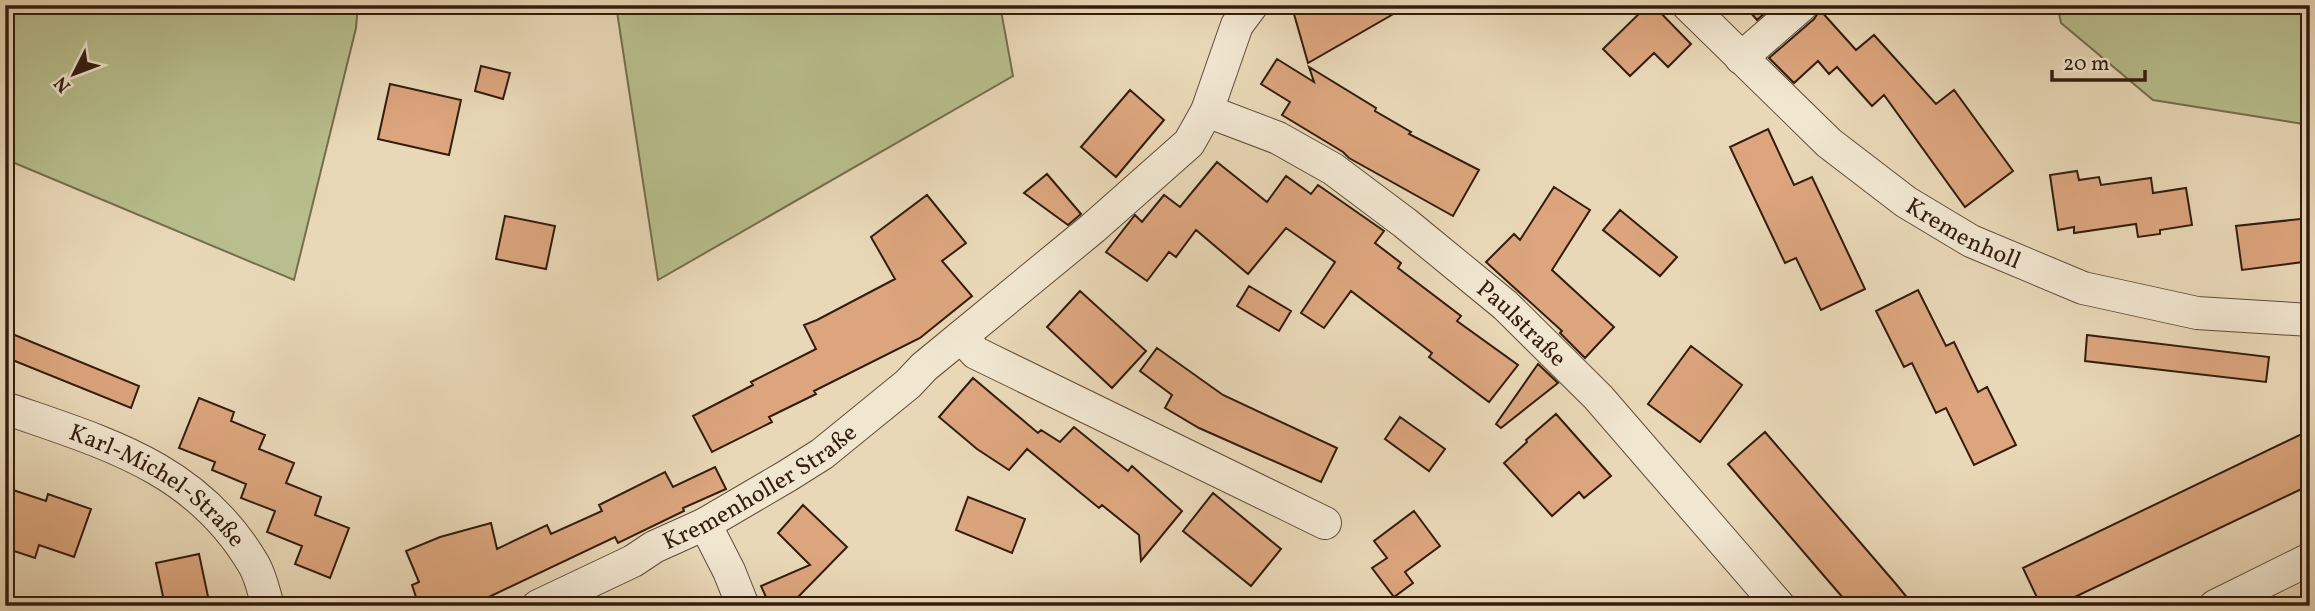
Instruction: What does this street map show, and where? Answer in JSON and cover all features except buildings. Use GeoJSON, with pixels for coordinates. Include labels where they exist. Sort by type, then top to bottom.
{"type":"FeatureCollection","features":[{"type":"Feature","properties":{"kind":"street"},"geometry":{"type":"LineString","coordinates":[[1207,111],[1237,25],[1252,5]]}},
{"type":"Feature","properties":{"kind":"street","name":"Kremenholl"},"geometry":{"type":"LineString","coordinates":[[1688,5],[1829,143],[1906,202],[1971,241],[2083,288],[2197,313],[2310,320]]}},
{"type":"Feature","properties":{"kind":"street"},"geometry":{"type":"LineString","coordinates":[[1741,58],[1802,5]]}},
{"type":"Feature","properties":{"kind":"street","name":"Kremenholler Straße"},"geometry":{"type":"LineString","coordinates":[[538,606],[705,524],[822,454],[1093,228],[1189,143],[1207,111]]}},
{"type":"Feature","properties":{"kind":"street","name":"Paulstraße"},"geometry":{"type":"LineString","coordinates":[[1207,111],[1278,138],[1333,169],[1405,223],[1505,305],[1598,397],[1779,606]]}},
{"type":"Feature","properties":{"kind":"street"},"geometry":{"type":"LineString","coordinates":[[961,337],[976,353],[1325,523]]}},
{"type":"Feature","properties":{"kind":"street","name":"Karl-Michel-Straße"},"geometry":{"type":"LineString","coordinates":[[5,408],[116,447],[186,488],[226,524],[255,567],[268,606]]}},
{"type":"Feature","properties":{"kind":"street"},"geometry":{"type":"LineString","coordinates":[[705,524],[743,606]]}},
{"type":"Feature","properties":{"kind":"street"},"geometry":{"type":"LineString","coordinates":[[2215,606],[2310,559]]}},
{"type":"Feature","properties":{"kind":"green space"},"geometry":{"type":"Polygon","coordinates":[[[5,5],[358,5],[356,28],[294,280],[5,159],[5,5]]]}},
{"type":"Feature","properties":{"kind":"green space"},"geometry":{"type":"Polygon","coordinates":[[[616,5],[1000,5],[1013,76],[658,280],[616,5]]]}},
{"type":"Feature","properties":{"kind":"green space"},"geometry":{"type":"Polygon","coordinates":[[[2057,5],[2310,5],[2310,125],[2153,100],[2061,23],[2057,5]]]}}]}
